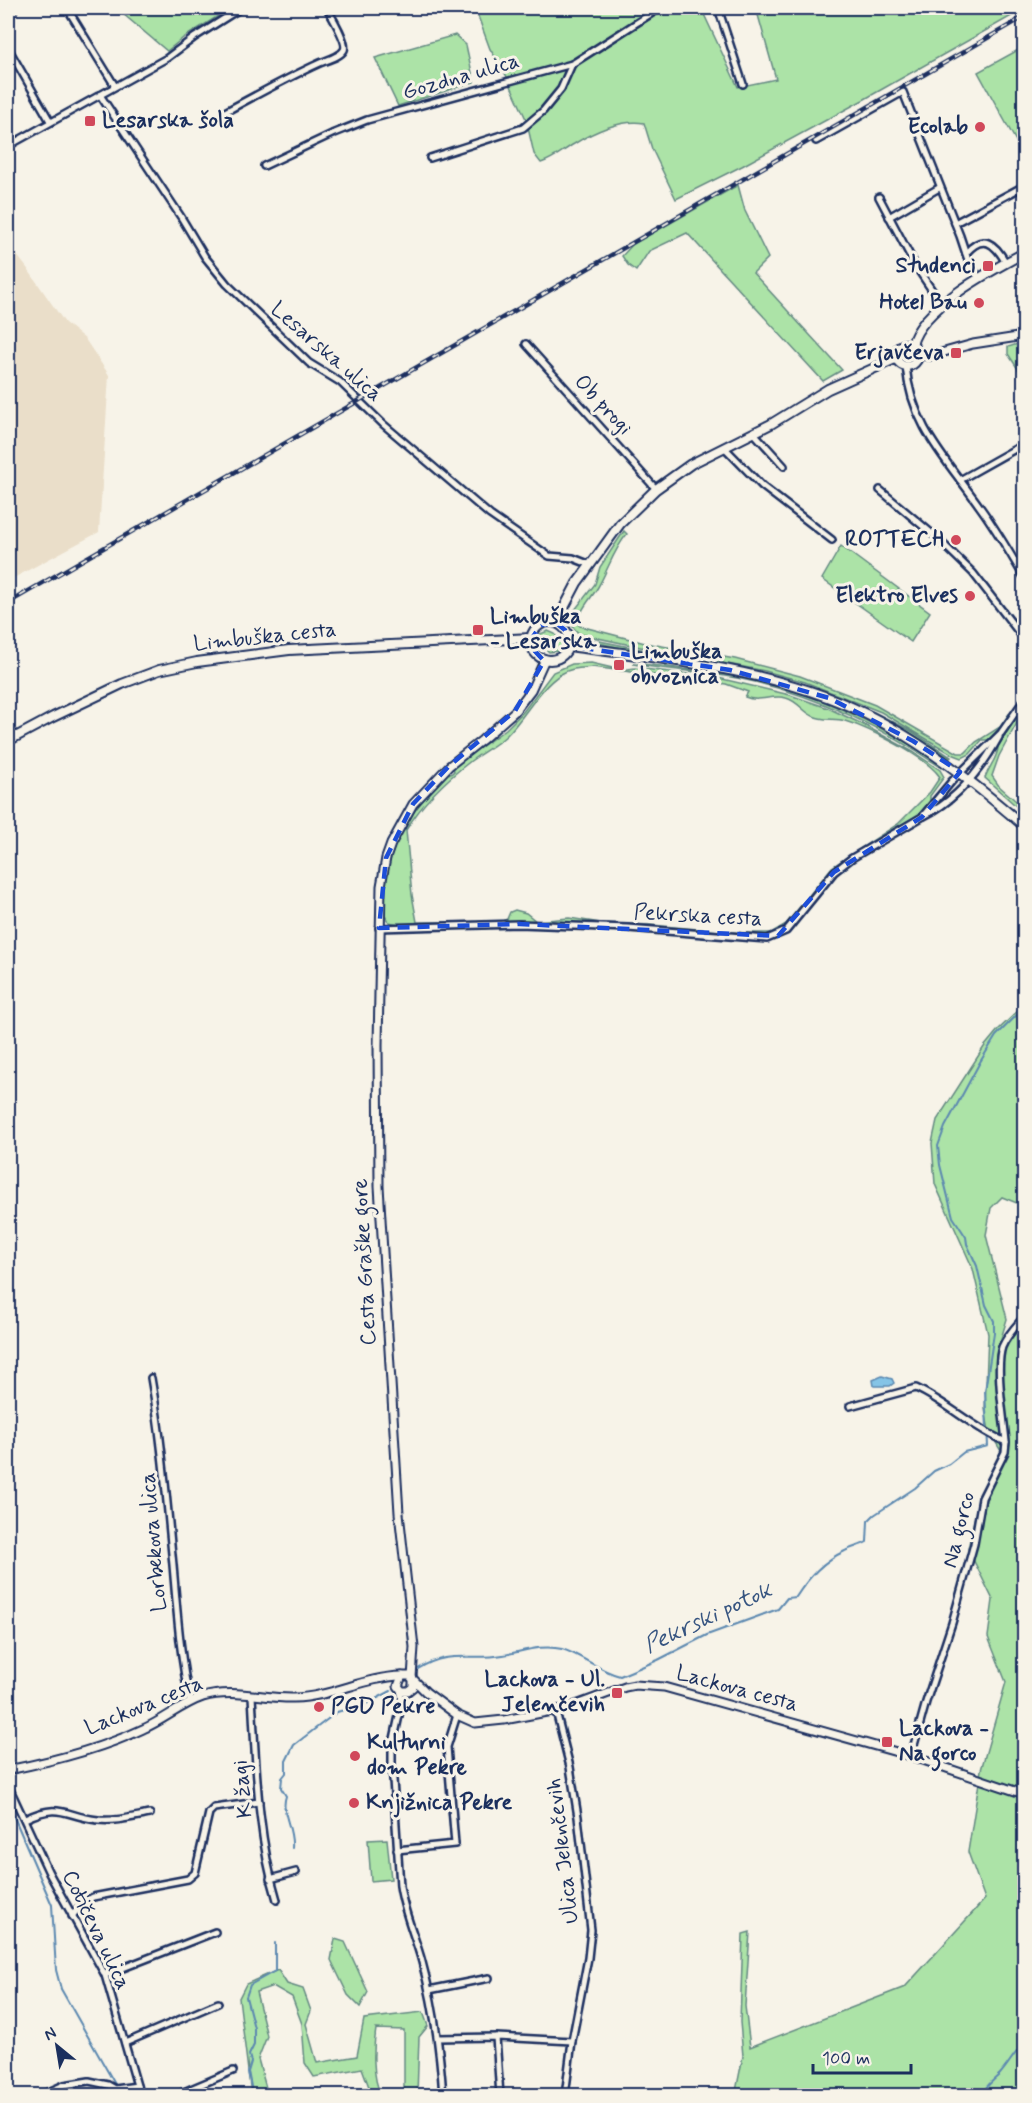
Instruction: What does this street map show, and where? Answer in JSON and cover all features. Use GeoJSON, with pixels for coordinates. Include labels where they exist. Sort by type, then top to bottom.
{"type":"FeatureCollection","features":[{"type":"Feature","properties":{"kind":"main road"},"geometry":{"type":"LineString","coordinates":[[912,345],[914,334],[942,305],[979,278],[1024,253]]}},
{"type":"Feature","properties":{"kind":"main road"},"geometry":{"type":"LineString","coordinates":[[905,344],[912,345],[918,355],[915,363],[906,366],[897,358],[899,347],[905,344]]}},
{"type":"Feature","properties":{"kind":"main road"},"geometry":{"type":"LineString","coordinates":[[556,623],[577,583],[620,524],[656,489],[691,464],[754,433],[828,389],[897,358]]}},
{"type":"Feature","properties":{"kind":"main road"},"geometry":{"type":"LineString","coordinates":[[556,623],[565,630],[569,641],[568,646],[559,658],[545,659],[540,657],[533,648],[532,638],[541,625],[556,623]]}},
{"type":"Feature","properties":{"kind":"main road","name":"Limbuška cesta"},"geometry":{"type":"LineString","coordinates":[[8,741],[142,676],[197,662],[299,649],[532,638]]}},
{"type":"Feature","properties":{"kind":"main road"},"geometry":{"type":"LineString","coordinates":[[568,646],[730,670],[765,678],[829,698],[886,725],[913,741],[960,772],[1024,826]]}},
{"type":"Feature","properties":{"kind":"street"},"geometry":{"type":"LineString","coordinates":[[8,13],[15,8]]}},
{"type":"Feature","properties":{"kind":"street"},"geometry":{"type":"LineString","coordinates":[[67,8],[116,86]]}},
{"type":"Feature","properties":{"kind":"street"},"geometry":{"type":"LineString","coordinates":[[8,146],[167,58],[241,8]]}},
{"type":"Feature","properties":{"kind":"street"},"geometry":{"type":"LineString","coordinates":[[225,112],[337,56],[344,50],[343,40],[327,8]]}},
{"type":"Feature","properties":{"kind":"street","name":"Gozdna ulica"},"geometry":{"type":"LineString","coordinates":[[264,166],[367,120],[572,64],[660,8]]}},
{"type":"Feature","properties":{"kind":"street"},"geometry":{"type":"LineString","coordinates":[[718,8],[743,84]]}},
{"type":"Feature","properties":{"kind":"street"},"geometry":{"type":"LineString","coordinates":[[8,48],[50,122]]}},
{"type":"Feature","properties":{"kind":"street"},"geometry":{"type":"LineString","coordinates":[[430,158],[523,128],[543,111],[561,89],[572,64]]}},
{"type":"Feature","properties":{"kind":"street"},"geometry":{"type":"LineString","coordinates":[[816,141],[903,92],[969,263],[979,278]]}},
{"type":"Feature","properties":{"kind":"street","name":"Lesarska ulica"},"geometry":{"type":"LineString","coordinates":[[100,95],[205,257],[227,284],[309,363],[340,382],[383,424],[490,515],[549,556],[573,558],[591,565]]}},
{"type":"Feature","properties":{"kind":"street"},"geometry":{"type":"LineString","coordinates":[[955,223],[1024,186]]}},
{"type":"Feature","properties":{"kind":"street"},"geometry":{"type":"LineString","coordinates":[[889,217],[939,188]]}},
{"type":"Feature","properties":{"kind":"street"},"geometry":{"type":"LineString","coordinates":[[879,197],[915,265],[942,305]]}},
{"type":"Feature","properties":{"kind":"street"},"geometry":{"type":"LineString","coordinates":[[966,253],[973,245],[984,242],[991,244],[1006,263]]}},
{"type":"Feature","properties":{"kind":"street"},"geometry":{"type":"LineString","coordinates":[[918,355],[930,356],[973,344],[1024,336]]}},
{"type":"Feature","properties":{"kind":"street","name":"Ob progi"},"geometry":{"type":"LineString","coordinates":[[526,344],[656,489]]}},
{"type":"Feature","properties":{"kind":"street"},"geometry":{"type":"LineString","coordinates":[[906,366],[910,391],[919,420],[994,527],[1024,577]]}},
{"type":"Feature","properties":{"kind":"street"},"geometry":{"type":"LineString","coordinates":[[754,433],[784,465]]}},
{"type":"Feature","properties":{"kind":"street"},"geometry":{"type":"LineString","coordinates":[[960,480],[1024,444]]}},
{"type":"Feature","properties":{"kind":"street"},"geometry":{"type":"LineString","coordinates":[[724,447],[762,486],[832,540]]}},
{"type":"Feature","properties":{"kind":"street"},"geometry":{"type":"LineString","coordinates":[[880,490],[936,537],[973,573],[1024,639]]}},
{"type":"Feature","properties":{"kind":"street","name":"Cesta Graške gore"},"geometry":{"type":"LineString","coordinates":[[410,1690],[413,1679],[413,1658],[394,1456],[378,1186],[381,886],[386,858],[413,804],[449,766],[515,711],[531,690],[545,659]]}},
{"type":"Feature","properties":{"kind":"street","name":"Pekrska cesta"},"geometry":{"type":"LineString","coordinates":[[379,928],[519,924],[628,928],[767,939],[786,931],[834,872],[852,858],[922,817],[960,772],[1001,733],[1024,700]]}},
{"type":"Feature","properties":{"kind":"street"},"geometry":{"type":"LineString","coordinates":[[8,732],[17,735]]}},
{"type":"Feature","properties":{"kind":"street"},"geometry":{"type":"LineString","coordinates":[[922,817],[934,811],[978,771],[1001,733]]}},
{"type":"Feature","properties":{"kind":"street","name":"Na gorco"},"geometry":{"type":"LineString","coordinates":[[911,1756],[974,1544],[982,1498],[1005,1452],[1001,1350],[1006,1339],[1024,1317]]}},
{"type":"Feature","properties":{"kind":"street","name":"Lorbekova ulica"},"geometry":{"type":"LineString","coordinates":[[151,1378],[165,1480],[178,1630],[190,1702]]}},
{"type":"Feature","properties":{"kind":"street"},"geometry":{"type":"LineString","coordinates":[[850,1406],[916,1388],[952,1408],[992,1436],[1006,1442]]}},
{"type":"Feature","properties":{"kind":"street"},"geometry":{"type":"LineString","coordinates":[[402,1702],[399,1687],[413,1658]]}},
{"type":"Feature","properties":{"kind":"street"},"geometry":{"type":"LineString","coordinates":[[403,1676],[413,1679]]}},
{"type":"Feature","properties":{"kind":"street","name":"Lackova cesta"},"geometry":{"type":"LineString","coordinates":[[8,1770],[31,1766],[133,1734],[190,1702],[216,1695],[229,1693],[298,1698],[358,1685],[368,1680],[403,1676]]}},
{"type":"Feature","properties":{"kind":"street","name":"Lackova cesta"},"geometry":{"type":"LineString","coordinates":[[413,1679],[426,1692],[457,1715],[476,1723],[556,1711],[625,1687],[664,1687],[911,1756],[1024,1794]]}},
{"type":"Feature","properties":{"kind":"street"},"geometry":{"type":"LineString","coordinates":[[358,1685],[385,1682],[410,1690],[426,1692]]}},
{"type":"Feature","properties":{"kind":"street"},"geometry":{"type":"LineString","coordinates":[[410,1690],[402,1702],[392,1748],[397,1850],[403,1904],[422,1960],[438,2038],[443,2096]]}},
{"type":"Feature","properties":{"kind":"street","name":"K žagi"},"geometry":{"type":"LineString","coordinates":[[252,1696],[260,1802],[270,1879],[277,1900]]}},
{"type":"Feature","properties":{"kind":"street","name":"Ulica Jelenčevih"},"geometry":{"type":"LineString","coordinates":[[556,1711],[570,1767],[578,1817],[591,1930],[565,2096]]}},
{"type":"Feature","properties":{"kind":"street"},"geometry":{"type":"LineString","coordinates":[[397,1850],[455,1844],[447,1747],[457,1715]]}},
{"type":"Feature","properties":{"kind":"street","name":"Cotičeva ulica"},"geometry":{"type":"LineString","coordinates":[[8,1785],[49,1873],[105,1975],[140,2096]]}},
{"type":"Feature","properties":{"kind":"street"},"geometry":{"type":"LineString","coordinates":[[72,1916],[84,1902],[93,1897],[188,1879],[195,1873],[209,1813],[214,1808],[260,1802]]}},
{"type":"Feature","properties":{"kind":"street"},"geometry":{"type":"LineString","coordinates":[[25,1819],[54,1809],[109,1821],[150,1814]]}},
{"type":"Feature","properties":{"kind":"street"},"geometry":{"type":"LineString","coordinates":[[270,1879],[296,1872]]}},
{"type":"Feature","properties":{"kind":"street"},"geometry":{"type":"LineString","coordinates":[[105,1975],[215,1932]]}},
{"type":"Feature","properties":{"kind":"street"},"geometry":{"type":"LineString","coordinates":[[429,1990],[489,1978]]}},
{"type":"Feature","properties":{"kind":"street"},"geometry":{"type":"LineString","coordinates":[[125,2043],[218,2003]]}},
{"type":"Feature","properties":{"kind":"street"},"geometry":{"type":"LineString","coordinates":[[496,2037],[500,2096]]}},
{"type":"Feature","properties":{"kind":"street"},"geometry":{"type":"LineString","coordinates":[[438,2038],[496,2037],[572,2042]]}},
{"type":"Feature","properties":{"kind":"street"},"geometry":{"type":"LineString","coordinates":[[174,2096],[233,2071]]}},
{"type":"Feature","properties":{"kind":"street"},"geometry":{"type":"LineString","coordinates":[[39,2096],[64,2085],[89,2081],[115,2089],[137,2086]]}},
{"type":"Feature","properties":{"kind":"highlighted area"},"geometry":{"type":"Polygon","coordinates":[[[556,623],[565,630],[570,646],[730,670],[829,698],[913,741],[960,772],[922,817],[834,872],[778,936],[519,924],[379,928],[386,858],[413,804],[449,766],[515,711],[544,661],[533,649],[532,638],[541,625],[556,623]]]}},
{"type":"Feature","properties":{"kind":"shaded area"},"geometry":{"type":"Polygon","coordinates":[[[13,250],[65,323],[85,339],[109,375],[99,532],[8,581],[8,253],[13,250]]]}},
{"type":"Feature","properties":{"kind":"green space"},"geometry":{"type":"Polygon","coordinates":[[[116,8],[231,8],[183,38],[167,51],[116,8]]]}},
{"type":"Feature","properties":{"kind":"green space"},"geometry":{"type":"Polygon","coordinates":[[[475,8],[701,8],[738,87],[776,79],[756,8],[1024,9],[863,100],[676,199],[652,149],[644,123],[626,123],[607,128],[541,163],[534,154],[526,119],[506,75],[490,49],[475,8]]]}},
{"type":"Feature","properties":{"kind":"green space"},"geometry":{"type":"Polygon","coordinates":[[[455,35],[466,45],[474,82],[398,106],[375,58],[455,35]]]}},
{"type":"Feature","properties":{"kind":"green space"},"geometry":{"type":"Polygon","coordinates":[[[1020,49],[1024,56],[1024,139],[1017,143],[978,72],[1020,49]]]}},
{"type":"Feature","properties":{"kind":"green space"},"geometry":{"type":"Polygon","coordinates":[[[738,185],[745,211],[768,258],[753,273],[842,370],[823,381],[687,233],[649,251],[636,271],[622,256],[633,244],[738,185]]]}},
{"type":"Feature","properties":{"kind":"green space"},"geometry":{"type":"Polygon","coordinates":[[[1024,342],[1024,378],[1008,354],[1008,347],[1024,342]]]}},
{"type":"Feature","properties":{"kind":"green space"},"geometry":{"type":"Polygon","coordinates":[[[624,531],[627,534],[618,546],[598,587],[581,614],[578,624],[580,626],[645,643],[735,659],[800,676],[875,705],[958,753],[965,753],[976,742],[1000,727],[1009,714],[1011,715],[989,740],[982,740],[970,754],[962,758],[881,712],[805,682],[765,671],[579,634],[573,627],[571,615],[595,584],[600,567],[624,531]]]}},
{"type":"Feature","properties":{"kind":"green space"},"geometry":{"type":"Polygon","coordinates":[[[841,546],[930,612],[911,642],[822,579],[841,546]]]}},
{"type":"Feature","properties":{"kind":"green space"},"geometry":{"type":"Polygon","coordinates":[[[548,631],[555,634],[564,645],[559,651],[549,652],[536,640],[540,634],[548,631]]]}},
{"type":"Feature","properties":{"kind":"green space"},"geometry":{"type":"Polygon","coordinates":[[[584,638],[763,673],[797,683],[874,712],[913,732],[951,757],[874,714],[797,685],[584,640],[584,638]]]}},
{"type":"Feature","properties":{"kind":"green space"},"geometry":{"type":"Polygon","coordinates":[[[591,663],[621,670],[635,668],[714,677],[790,695],[828,708],[862,724],[913,752],[940,770],[944,777],[930,796],[930,803],[921,813],[843,861],[824,879],[785,928],[770,936],[558,922],[403,925],[389,922],[384,907],[387,872],[397,840],[413,812],[447,773],[451,774],[454,771],[453,767],[506,729],[523,712],[553,672],[572,664],[591,663]],[[592,667],[568,671],[553,680],[506,736],[444,783],[427,801],[406,830],[417,922],[500,922],[507,919],[510,912],[515,910],[526,913],[536,921],[569,918],[601,923],[771,933],[786,924],[832,867],[898,824],[930,792],[940,777],[910,752],[868,730],[845,721],[817,718],[786,698],[750,699],[745,697],[748,692],[726,684],[592,667]]]}},
{"type":"Feature","properties":{"kind":"green space"},"geometry":{"type":"Polygon","coordinates":[[[633,664],[720,673],[788,689],[820,700],[883,729],[945,767],[942,768],[894,738],[844,712],[792,692],[724,676],[633,664]]]}},
{"type":"Feature","properties":{"kind":"green space"},"geometry":{"type":"Polygon","coordinates":[[[1024,706],[999,756],[992,776],[999,786],[1024,808],[1024,813],[985,778],[997,754],[998,746],[1024,706]]]}},
{"type":"Feature","properties":{"kind":"green space"},"geometry":{"type":"Polygon","coordinates":[[[1024,1005],[1024,1206],[1002,1197],[991,1208],[986,1235],[1007,1319],[996,1355],[1002,1356],[1008,1341],[1024,1320],[1024,2095],[735,2096],[743,2056],[740,2022],[743,1934],[750,1932],[745,2006],[750,2047],[905,1987],[985,1899],[968,1852],[981,1770],[1006,1682],[988,1637],[993,1600],[968,1549],[978,1502],[1001,1451],[989,1431],[985,1409],[988,1334],[973,1269],[935,1184],[932,1143],[937,1120],[984,1047],[1024,1005]]]}},
{"type":"Feature","properties":{"kind":"green space"},"geometry":{"type":"Polygon","coordinates":[[[387,1839],[391,1879],[371,1881],[368,1840],[387,1839]]]}},
{"type":"Feature","properties":{"kind":"green space"},"geometry":{"type":"Polygon","coordinates":[[[335,1939],[345,1942],[368,1992],[360,2007],[348,1995],[331,1960],[335,1939]]]}},
{"type":"Feature","properties":{"kind":"green space"},"geometry":{"type":"Polygon","coordinates":[[[278,1970],[287,1984],[303,1989],[311,2011],[306,2024],[317,2063],[357,2056],[364,2019],[423,2012],[428,2026],[419,2037],[417,2095],[404,2095],[404,2030],[376,2029],[374,2063],[381,2095],[372,2095],[362,2068],[314,2077],[305,2063],[302,2024],[292,1997],[273,1986],[256,1992],[267,2036],[258,2059],[268,2095],[251,2095],[239,1998],[246,1984],[278,1970]]]}},
{"type":"Feature","properties":{"kind":"water"},"geometry":{"type":"Polygon","coordinates":[[[882,1376],[892,1379],[894,1383],[890,1386],[874,1386],[873,1380],[882,1376]]]}},
{"type":"Feature","properties":{"kind":"waterway","name":"Pekrski potok"},"geometry":{"type":"LineString","coordinates":[[418,1669],[450,1657],[491,1657],[547,1647],[562,1649],[620,1676],[707,1635],[778,1609],[787,1598],[796,1597],[811,1576],[823,1565],[837,1555],[867,1542],[868,1521],[874,1515],[964,1452],[988,1446],[985,1391],[994,1321],[986,1305],[977,1266],[966,1237],[953,1217],[940,1165],[938,1146],[945,1127],[996,1036],[1024,1008]]}},
{"type":"Feature","properties":{"kind":"waterway"},"geometry":{"type":"LineString","coordinates":[[292,1848],[285,1808],[286,1796],[281,1788],[282,1778],[286,1773],[286,1761],[294,1745],[337,1712],[368,1703],[391,1691]]}},
{"type":"Feature","properties":{"kind":"waterway"},"geometry":{"type":"LineString","coordinates":[[8,1803],[52,1905],[56,1970],[61,1989],[116,2086]]}},
{"type":"Feature","properties":{"kind":"waterway"},"geometry":{"type":"LineString","coordinates":[[253,2096],[248,2072],[251,2062],[249,2055],[254,2045],[254,2028],[246,1997],[250,1985],[275,1971],[275,1943]]}},
{"type":"Feature","properties":{"kind":"waterway"},"geometry":{"type":"LineString","coordinates":[[981,2096],[1024,2044]]}},
{"type":"Feature","properties":{"kind":"railway"},"geometry":{"type":"LineString","coordinates":[[8,603],[1024,17]]}},
{"type":"Feature","properties":{"kind":"place","name":"Lesarska šola"},"geometry":{"type":"Point","coordinates":[90,121]}},
{"type":"Feature","properties":{"kind":"place","name":"Ecolab"},"geometry":{"type":"Point","coordinates":[980,127]}},
{"type":"Feature","properties":{"kind":"place","name":"Studenci"},"geometry":{"type":"Point","coordinates":[988,266]}},
{"type":"Feature","properties":{"kind":"place","name":"Hotel Bau"},"geometry":{"type":"Point","coordinates":[979,303]}},
{"type":"Feature","properties":{"kind":"place","name":"Erjavčeva"},"geometry":{"type":"Point","coordinates":[956,353]}},
{"type":"Feature","properties":{"kind":"place","name":"ROTTECH"},"geometry":{"type":"Point","coordinates":[956,540]}},
{"type":"Feature","properties":{"kind":"place","name":"Elektro Elves"},"geometry":{"type":"Point","coordinates":[970,596]}},
{"type":"Feature","properties":{"kind":"place","name":"Limbuška - Lesarska"},"geometry":{"type":"Point","coordinates":[478,630]}},
{"type":"Feature","properties":{"kind":"place","name":"Limbuška obvoznica"},"geometry":{"type":"Point","coordinates":[619,665]}},
{"type":"Feature","properties":{"kind":"place","name":"Lackova - Ul. Jelenčevih"},"geometry":{"type":"Point","coordinates":[617,1693]}},
{"type":"Feature","properties":{"kind":"place","name":"PGD Pekre"},"geometry":{"type":"Point","coordinates":[319,1707]}},
{"type":"Feature","properties":{"kind":"place","name":"Lackova - Na gorco"},"geometry":{"type":"Point","coordinates":[887,1742]}},
{"type":"Feature","properties":{"kind":"place","name":"Kulturni dom Pekre"},"geometry":{"type":"Point","coordinates":[355,1756]}},
{"type":"Feature","properties":{"kind":"place","name":"Knjižnica Pekre"},"geometry":{"type":"Point","coordinates":[354,1803]}}]}
